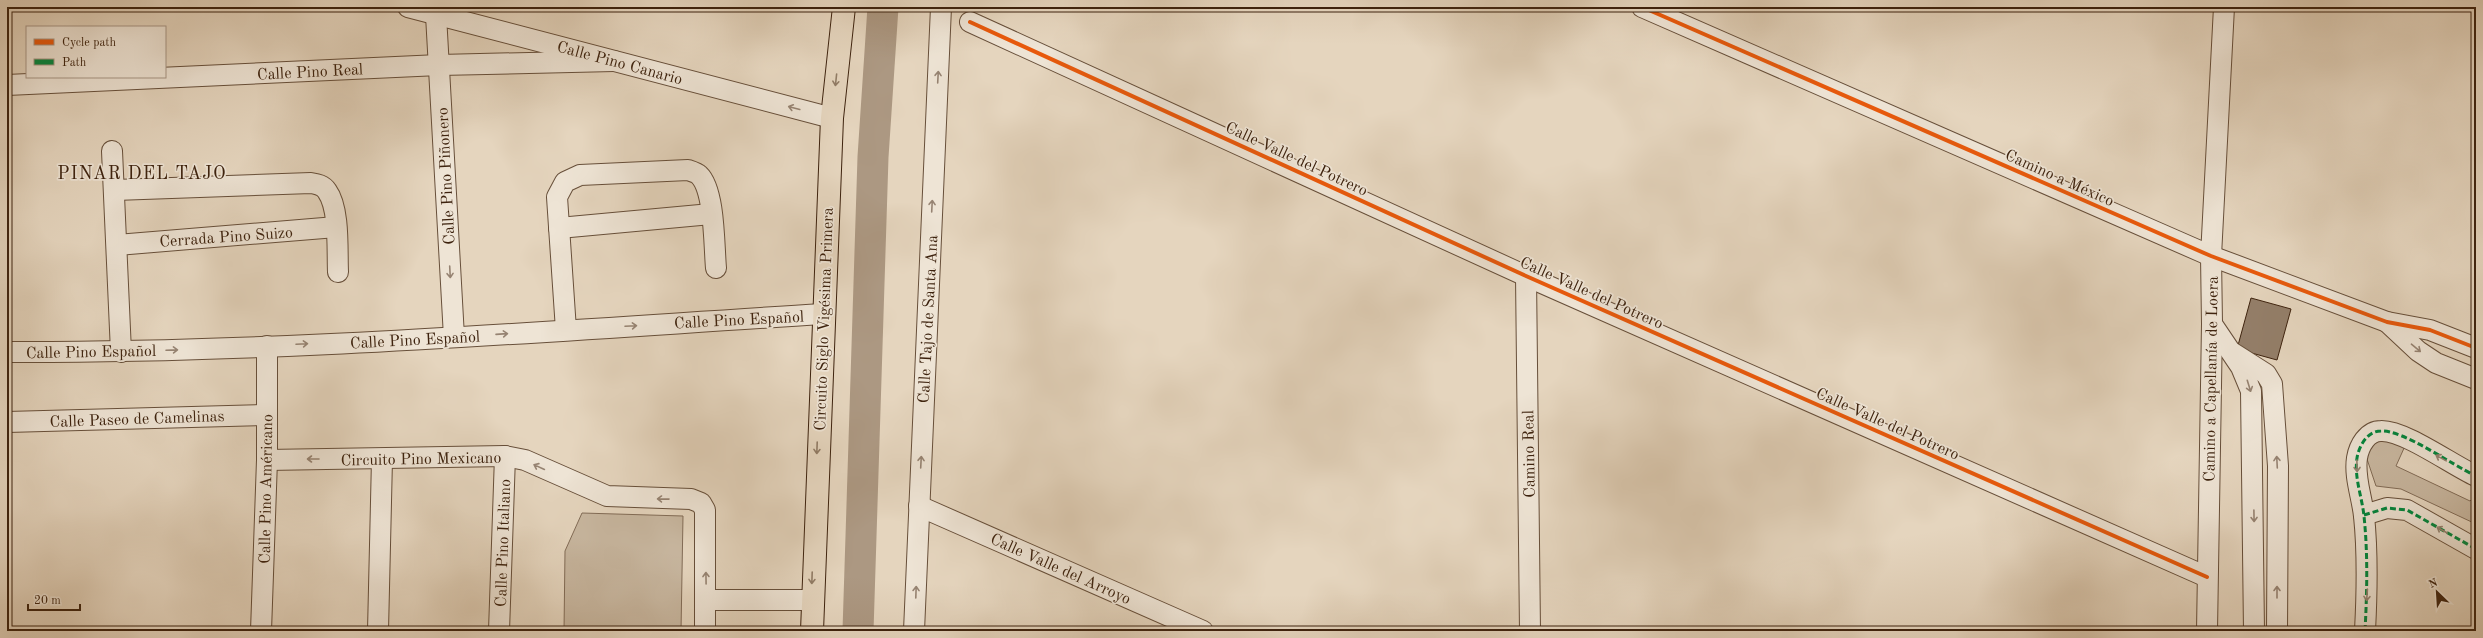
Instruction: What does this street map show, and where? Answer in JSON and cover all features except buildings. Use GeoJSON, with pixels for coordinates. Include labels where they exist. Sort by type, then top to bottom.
{"type":"FeatureCollection","features":[{"type":"Feature","properties":{"kind":"main road","name":"Circuito Siglo Vigésima Primera"},"geometry":{"type":"LineString","coordinates":[[812,631],[811,600],[832,118],[844,7]]}},
{"type":"Feature","properties":{"kind":"street","name":"Calle Pino Canario"},"geometry":{"type":"LineString","coordinates":[[408,7],[832,118]]}},
{"type":"Feature","properties":{"kind":"street","name":"Calle Tajo de Santa Ana"},"geometry":{"type":"LineString","coordinates":[[914,631],[941,7]]}},
{"type":"Feature","properties":{"kind":"street","name":"Camino a México"},"geometry":{"type":"LineString","coordinates":[[1642,7],[2211,256],[2387,322],[2430,330],[2476,348]]}},
{"type":"Feature","properties":{"kind":"street","name":"Camino a Capellanía de Loera"},"geometry":{"type":"LineString","coordinates":[[2207,631],[2212,324],[2211,256],[2224,7]]}},
{"type":"Feature","properties":{"kind":"street","name":"Calle Pino Piñonero"},"geometry":{"type":"LineString","coordinates":[[436,15],[454,337]]}},
{"type":"Feature","properties":{"kind":"street","name":"Calle Valle del Potrero"},"geometry":{"type":"LineString","coordinates":[[970,22],[1526,276],[2207,577]]}},
{"type":"Feature","properties":{"kind":"street","name":"Calle Pino Real"},"geometry":{"type":"LineString","coordinates":[[166,78],[439,65],[614,61]]}},
{"type":"Feature","properties":{"kind":"street","name":"Calle Pino Real"},"geometry":{"type":"LineString","coordinates":[[7,85],[158,78]]}},
{"type":"Feature","properties":{"kind":"street"},"geometry":{"type":"LineString","coordinates":[[112,151],[115,190],[120,352]]}},
{"type":"Feature","properties":{"kind":"street"},"geometry":{"type":"LineString","coordinates":[[566,330],[558,198],[565,182],[580,175],[688,170],[699,175],[706,190],[711,214],[716,268]]}},
{"type":"Feature","properties":{"kind":"street"},"geometry":{"type":"LineString","coordinates":[[115,190],[311,182],[320,185],[330,196],[336,227],[338,272]]}},
{"type":"Feature","properties":{"kind":"street"},"geometry":{"type":"LineString","coordinates":[[559,228],[711,214]]}},
{"type":"Feature","properties":{"kind":"street","name":"Cerrada Pino Suizo"},"geometry":{"type":"LineString","coordinates":[[117,244],[336,227]]}},
{"type":"Feature","properties":{"kind":"street","name":"Camino Real"},"geometry":{"type":"LineString","coordinates":[[1526,276],[1530,631]]}},
{"type":"Feature","properties":{"kind":"street","name":"Calle Pino Español"},"geometry":{"type":"LineString","coordinates":[[7,352],[120,352],[268,346],[454,337],[823,314]]}},
{"type":"Feature","properties":{"kind":"street"},"geometry":{"type":"LineString","coordinates":[[2387,322],[2418,350],[2436,363],[2476,379]]}},
{"type":"Feature","properties":{"kind":"street"},"geometry":{"type":"LineString","coordinates":[[2212,324],[2241,367],[2251,391],[2254,631]]}},
{"type":"Feature","properties":{"kind":"street","name":"Calle Pino Américano"},"geometry":{"type":"LineString","coordinates":[[261,631],[267,460],[268,346]]}},
{"type":"Feature","properties":{"kind":"street"},"geometry":{"type":"LineString","coordinates":[[2231,352],[2266,374],[2272,384],[2278,466],[2277,631]]}},
{"type":"Feature","properties":{"kind":"street","name":"Calle Paseo de Camelinas"},"geometry":{"type":"LineString","coordinates":[[7,422],[267,415]]}},
{"type":"Feature","properties":{"kind":"street"},"geometry":{"type":"LineString","coordinates":[[2365,631],[2367,591],[2364,515],[2358,478],[2357,458],[2364,442],[2373,432],[2382,430],[2396,433],[2476,476]]}},
{"type":"Feature","properties":{"kind":"street","name":"Circuito Pino Mexicano"},"geometry":{"type":"LineString","coordinates":[[267,460],[505,456],[525,460],[607,496],[691,500],[701,503],[705,510],[707,600],[705,631]]}},
{"type":"Feature","properties":{"kind":"street","name":"Calle Pino Italiano"},"geometry":{"type":"LineString","coordinates":[[499,631],[505,456]]}},
{"type":"Feature","properties":{"kind":"street"},"geometry":{"type":"LineString","coordinates":[[378,631],[382,459]]}},
{"type":"Feature","properties":{"kind":"street","name":"Calle Valle del Arroyo"},"geometry":{"type":"LineString","coordinates":[[919,506],[1203,631]]}},
{"type":"Feature","properties":{"kind":"street"},"geometry":{"type":"LineString","coordinates":[[2364,515],[2387,508],[2407,510],[2476,549]]}},
{"type":"Feature","properties":{"kind":"street"},"geometry":{"type":"LineString","coordinates":[[707,600],[811,600]]}},
{"type":"Feature","properties":{"kind":"shaded area"},"geometry":{"type":"Polygon","coordinates":[[[2370,436],[2405,446],[2396,466],[2470,501],[2476,495],[2476,524],[2401,489],[2376,486],[2366,456],[2370,436]]]}},
{"type":"Feature","properties":{"kind":"shaded area"},"geometry":{"type":"Polygon","coordinates":[[[582,513],[683,516],[681,631],[564,631],[565,551],[582,513]]]}},
{"type":"Feature","properties":{"kind":"waterway"},"geometry":{"type":"LineString","coordinates":[[858,631],[873,157],[883,7]]}},
{"type":"Feature","properties":{"kind":"marked path"},"geometry":{"type":"LineString","coordinates":[[2365,631],[2367,559],[2364,516],[2357,480],[2356,465],[2358,453],[2364,440],[2376,432],[2391,432],[2415,442],[2476,476]]}},
{"type":"Feature","properties":{"kind":"marked path"},"geometry":{"type":"LineString","coordinates":[[2364,515],[2387,508],[2407,510],[2476,549]]}},
{"type":"Feature","properties":{"kind":"cycle path"},"geometry":{"type":"LineString","coordinates":[[1642,7],[2211,256],[2387,322],[2430,330],[2476,348]]}},
{"type":"Feature","properties":{"kind":"cycle path"},"geometry":{"type":"LineString","coordinates":[[970,22],[1526,276],[2207,577]]}},
{"type":"Feature","properties":{"kind":"district","name":"PINAR DEL TAJO"},"geometry":{"type":"Point","coordinates":[142,173]}}]}
